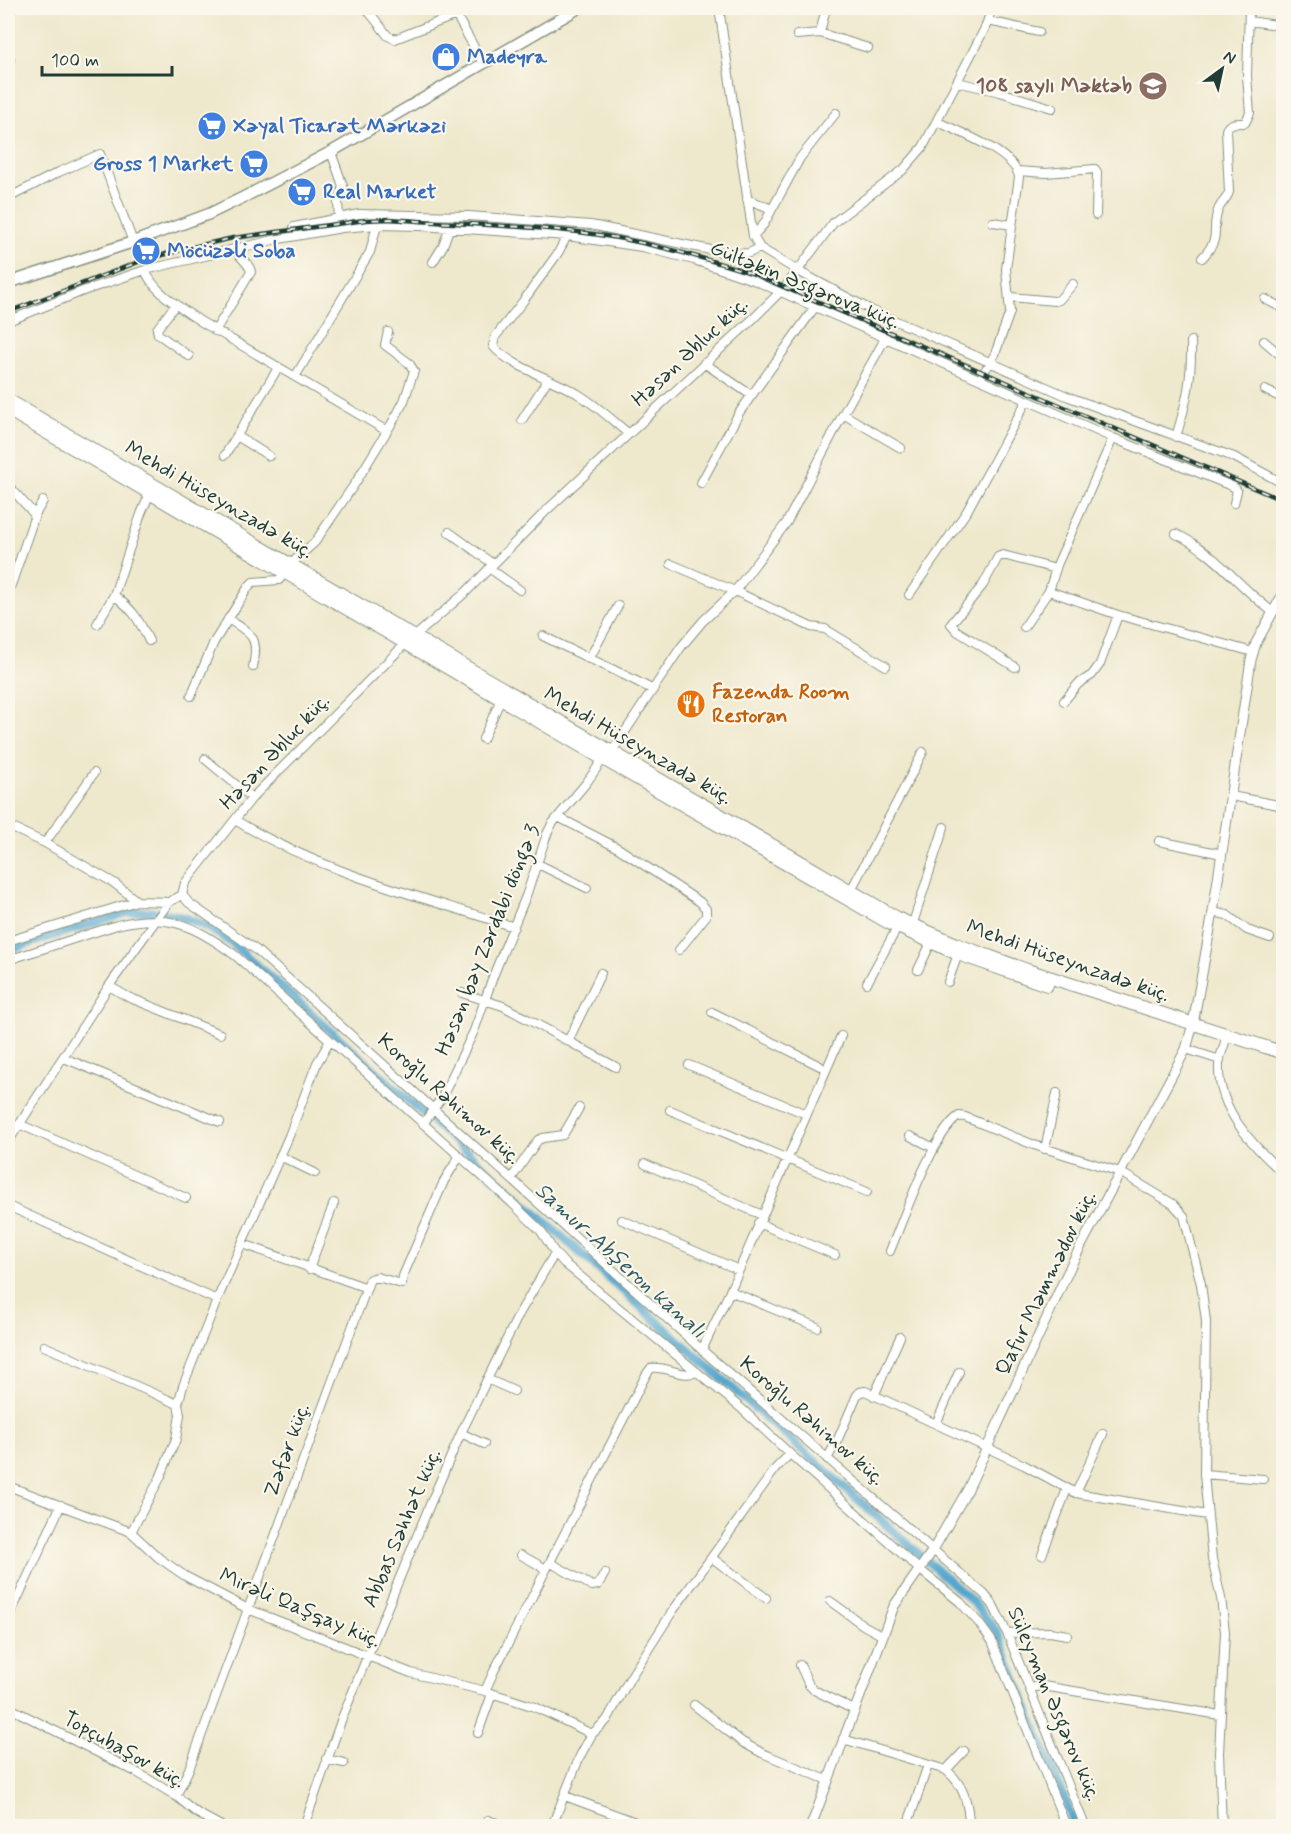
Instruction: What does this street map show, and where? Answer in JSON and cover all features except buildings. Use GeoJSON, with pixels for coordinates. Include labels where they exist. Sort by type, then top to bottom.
{"type":"FeatureCollection","features":[{"type":"Feature","properties":{"kind":"main road"},"geometry":{"type":"LineString","coordinates":[[8,283],[134,243],[209,214],[331,152],[579,8]]}},
{"type":"Feature","properties":{"kind":"main road","name":"Mehdi Hüseynzadə küç."},"geometry":{"type":"LineString","coordinates":[[8,400],[289,569],[897,928],[958,954],[1192,1028],[1284,1053]]}},
{"type":"Feature","properties":{"kind":"main road","name":"Mehdi Hüseynzadə küç."},"geometry":{"type":"LineString","coordinates":[[8,410],[150,493],[289,569]]}},
{"type":"Feature","properties":{"kind":"main road","name":"Mehdi Hüseynzadə küç."},"geometry":{"type":"LineString","coordinates":[[410,640],[501,699],[912,926],[961,946],[1284,1062]]}},
{"type":"Feature","properties":{"kind":"street"},"geometry":{"type":"LineString","coordinates":[[366,8],[388,36],[395,39],[459,11],[483,63]]}},
{"type":"Feature","properties":{"kind":"street"},"geometry":{"type":"LineString","coordinates":[[719,8],[753,236],[760,248],[871,310],[1069,397],[1249,464],[1284,484]]}},
{"type":"Feature","properties":{"kind":"street"},"geometry":{"type":"LineString","coordinates":[[820,33],[826,8]]}},
{"type":"Feature","properties":{"kind":"street","name":"Həsən Əbluc küç."},"geometry":{"type":"LineString","coordinates":[[182,895],[185,883],[252,798],[410,640],[466,592],[548,509],[780,292],[834,222],[903,170],[924,147],[938,122],[988,21],[992,8]]}},
{"type":"Feature","properties":{"kind":"street"},"geometry":{"type":"LineString","coordinates":[[1202,258],[1214,243],[1219,209],[1230,192],[1227,126],[1245,123],[1250,113],[1247,76],[1249,8]]}},
{"type":"Feature","properties":{"kind":"street"},"geometry":{"type":"LineString","coordinates":[[988,21],[1040,32]]}},
{"type":"Feature","properties":{"kind":"street"},"geometry":{"type":"LineString","coordinates":[[1249,21],[1284,26]]}},
{"type":"Feature","properties":{"kind":"street"},"geometry":{"type":"LineString","coordinates":[[797,35],[820,33],[868,48]]}},
{"type":"Feature","properties":{"kind":"street"},"geometry":{"type":"LineString","coordinates":[[957,82],[1052,108]]}},
{"type":"Feature","properties":{"kind":"street"},"geometry":{"type":"LineString","coordinates":[[753,236],[764,224],[800,158],[836,113]]}},
{"type":"Feature","properties":{"kind":"street"},"geometry":{"type":"LineString","coordinates":[[938,122],[989,147],[1018,171],[1019,189],[1006,269],[1010,312],[991,362],[980,379]]}},
{"type":"Feature","properties":{"kind":"street"},"geometry":{"type":"LineString","coordinates":[[331,152],[343,186],[338,203],[339,217]]}},
{"type":"Feature","properties":{"kind":"street"},"geometry":{"type":"LineString","coordinates":[[8,198],[100,154],[134,243]]}},
{"type":"Feature","properties":{"kind":"street"},"geometry":{"type":"LineString","coordinates":[[1018,171],[1046,173],[1095,170],[1097,172],[1096,215]]}},
{"type":"Feature","properties":{"kind":"street"},"geometry":{"type":"LineString","coordinates":[[747,199],[772,210]]}},
{"type":"Feature","properties":{"kind":"street"},"geometry":{"type":"LineString","coordinates":[[294,227],[359,214],[468,216],[591,225],[730,254],[749,253],[760,248]]}},
{"type":"Feature","properties":{"kind":"street"},"geometry":{"type":"LineString","coordinates":[[993,222],[1012,225]]}},
{"type":"Feature","properties":{"kind":"street"},"geometry":{"type":"LineString","coordinates":[[295,377],[370,252],[377,225]]}},
{"type":"Feature","properties":{"kind":"street","name":"Gültəkin Əsgərova küç."},"geometry":{"type":"LineString","coordinates":[[8,321],[83,291],[145,270],[273,240],[342,228],[377,225],[567,236],[642,248],[694,260],[756,281],[1113,438],[1234,487],[1237,491],[1234,503]]}},
{"type":"Feature","properties":{"kind":"street"},"geometry":{"type":"LineString","coordinates":[[433,262],[449,229]]}},
{"type":"Feature","properties":{"kind":"street"},"geometry":{"type":"LineString","coordinates":[[567,236],[558,253],[493,341],[496,350],[593,404],[628,434]]}},
{"type":"Feature","properties":{"kind":"street"},"geometry":{"type":"LineString","coordinates":[[215,331],[251,272],[250,267],[240,258],[235,249]]}},
{"type":"Feature","properties":{"kind":"street"},"geometry":{"type":"LineString","coordinates":[[145,270],[152,284],[215,331],[387,431]]}},
{"type":"Feature","properties":{"kind":"street"},"geometry":{"type":"LineString","coordinates":[[1010,297],[1055,301],[1059,300],[1073,284]]}},
{"type":"Feature","properties":{"kind":"street"},"geometry":{"type":"LineString","coordinates":[[1265,299],[1284,309]]}},
{"type":"Feature","properties":{"kind":"street"},"geometry":{"type":"LineString","coordinates":[[176,304],[157,329],[158,334],[189,356]]}},
{"type":"Feature","properties":{"kind":"street"},"geometry":{"type":"LineString","coordinates":[[701,483],[751,395],[815,307]]}},
{"type":"Feature","properties":{"kind":"street"},"geometry":{"type":"LineString","coordinates":[[191,696],[205,661],[228,619],[253,582],[279,580],[319,538],[404,402],[414,371],[409,363],[385,345],[388,332]]}},
{"type":"Feature","properties":{"kind":"street","name":"Həsən bəy Zərdabi döngə 3"},"geometry":{"type":"LineString","coordinates":[[423,1124],[435,1110],[474,1031],[538,864],[547,834],[607,756],[681,647],[703,621],[735,591],[787,522],[886,337]]}},
{"type":"Feature","properties":{"kind":"street"},"geometry":{"type":"LineString","coordinates":[[1176,437],[1192,374],[1191,341]]}},
{"type":"Feature","properties":{"kind":"street"},"geometry":{"type":"LineString","coordinates":[[1264,341],[1284,358]]}},
{"type":"Feature","properties":{"kind":"street"},"geometry":{"type":"LineString","coordinates":[[704,363],[751,395]]}},
{"type":"Feature","properties":{"kind":"street"},"geometry":{"type":"LineString","coordinates":[[225,455],[278,368]]}},
{"type":"Feature","properties":{"kind":"street"},"geometry":{"type":"LineString","coordinates":[[522,420],[548,379]]}},
{"type":"Feature","properties":{"kind":"street"},"geometry":{"type":"LineString","coordinates":[[1265,390],[1284,399]]}},
{"type":"Feature","properties":{"kind":"street"},"geometry":{"type":"LineString","coordinates":[[909,595],[967,511],[1027,400]]}},
{"type":"Feature","properties":{"kind":"street"},"geometry":{"type":"LineString","coordinates":[[843,414],[901,448]]}},
{"type":"Feature","properties":{"kind":"street"},"geometry":{"type":"LineString","coordinates":[[237,436],[269,456]]}},
{"type":"Feature","properties":{"kind":"street"},"geometry":{"type":"LineString","coordinates":[[1024,627],[1049,591],[1056,569],[1113,438]]}},
{"type":"Feature","properties":{"kind":"street"},"geometry":{"type":"LineString","coordinates":[[8,485],[35,515]]}},
{"type":"Feature","properties":{"kind":"street"},"geometry":{"type":"LineString","coordinates":[[97,624],[114,595],[150,493]]}},
{"type":"Feature","properties":{"kind":"street"},"geometry":{"type":"LineString","coordinates":[[8,594],[35,515],[43,501]]}},
{"type":"Feature","properties":{"kind":"street"},"geometry":{"type":"LineString","coordinates":[[449,532],[520,590]]}},
{"type":"Feature","properties":{"kind":"street"},"geometry":{"type":"LineString","coordinates":[[1176,534],[1192,541],[1208,553],[1273,612]]}},
{"type":"Feature","properties":{"kind":"street"},"geometry":{"type":"LineString","coordinates":[[1015,667],[957,631],[951,624],[983,585],[998,557],[1003,555],[1056,569]]}},
{"type":"Feature","properties":{"kind":"street"},"geometry":{"type":"LineString","coordinates":[[671,564],[811,627],[825,629],[886,666]]}},
{"type":"Feature","properties":{"kind":"street"},"geometry":{"type":"LineString","coordinates":[[1049,591],[1118,615],[1253,652]]}},
{"type":"Feature","properties":{"kind":"street","name":"Qafur Məmmədov küç."},"geometry":{"type":"LineString","coordinates":[[919,1569],[933,1550],[968,1489],[1073,1261],[1186,1049],[1192,1028],[1213,912],[1253,652],[1284,592]]}},
{"type":"Feature","properties":{"kind":"street"},"geometry":{"type":"LineString","coordinates":[[114,595],[138,618],[149,640]]}},
{"type":"Feature","properties":{"kind":"street"},"geometry":{"type":"LineString","coordinates":[[589,659],[618,606]]}},
{"type":"Feature","properties":{"kind":"street"},"geometry":{"type":"LineString","coordinates":[[1064,701],[1078,684],[1092,675],[1100,664],[1118,615]]}},
{"type":"Feature","properties":{"kind":"street"},"geometry":{"type":"LineString","coordinates":[[228,619],[250,632],[254,638],[256,652],[253,667]]}},
{"type":"Feature","properties":{"kind":"street"},"geometry":{"type":"LineString","coordinates":[[543,636],[621,672],[653,690]]}},
{"type":"Feature","properties":{"kind":"street"},"geometry":{"type":"LineString","coordinates":[[483,739],[501,699]]}},
{"type":"Feature","properties":{"kind":"street"},"geometry":{"type":"LineString","coordinates":[[850,892],[923,752]]}},
{"type":"Feature","properties":{"kind":"street"},"geometry":{"type":"LineString","coordinates":[[206,759],[252,798]]}},
{"type":"Feature","properties":{"kind":"street"},"geometry":{"type":"LineString","coordinates":[[45,843],[94,773]]}},
{"type":"Feature","properties":{"kind":"street"},"geometry":{"type":"LineString","coordinates":[[1231,796],[1284,806]]}},
{"type":"Feature","properties":{"kind":"street"},"geometry":{"type":"LineString","coordinates":[[558,817],[618,848],[700,902],[706,909],[706,916],[679,950]]}},
{"type":"Feature","properties":{"kind":"street"},"geometry":{"type":"LineString","coordinates":[[235,820],[266,838],[331,868],[514,927]]}},
{"type":"Feature","properties":{"kind":"street"},"geometry":{"type":"LineString","coordinates":[[8,826],[45,843],[114,883],[137,901]]}},
{"type":"Feature","properties":{"kind":"street"},"geometry":{"type":"LineString","coordinates":[[912,926],[944,827]]}},
{"type":"Feature","properties":{"kind":"street"},"geometry":{"type":"LineString","coordinates":[[1159,841],[1222,854]]}},
{"type":"Feature","properties":{"kind":"street"},"geometry":{"type":"LineString","coordinates":[[538,864],[587,888]]}},
{"type":"Feature","properties":{"kind":"street"},"geometry":{"type":"LineString","coordinates":[[8,1142],[109,986],[169,902],[182,895]]}},
{"type":"Feature","properties":{"kind":"street","name":"Koroğlu Rəhimov küç."},"geometry":{"type":"LineString","coordinates":[[182,895],[189,903],[255,949],[702,1350],[933,1550]]}},
{"type":"Feature","properties":{"kind":"street"},"geometry":{"type":"LineString","coordinates":[[8,941],[137,901],[169,902]]}},
{"type":"Feature","properties":{"kind":"street"},"geometry":{"type":"LineString","coordinates":[[1213,912],[1227,915],[1247,930],[1270,938]]}},
{"type":"Feature","properties":{"kind":"street","name":"Koroğlu Rəhimov küç."},"geometry":{"type":"LineString","coordinates":[[8,960],[117,924],[133,921],[172,921],[191,926],[224,947],[541,1231],[564,1263],[763,1427],[919,1569]]}},
{"type":"Feature","properties":{"kind":"street"},"geometry":{"type":"LineString","coordinates":[[867,983],[897,928]]}},
{"type":"Feature","properties":{"kind":"street"},"geometry":{"type":"LineString","coordinates":[[918,970],[931,943]]}},
{"type":"Feature","properties":{"kind":"street"},"geometry":{"type":"LineString","coordinates":[[948,982],[958,954]]}},
{"type":"Feature","properties":{"kind":"street"},"geometry":{"type":"LineString","coordinates":[[568,1041],[601,973]]}},
{"type":"Feature","properties":{"kind":"street"},"geometry":{"type":"LineString","coordinates":[[109,986],[128,997],[220,1034]]}},
{"type":"Feature","properties":{"kind":"street"},"geometry":{"type":"LineString","coordinates":[[462,993],[503,1006],[616,1067]]}},
{"type":"Feature","properties":{"kind":"street"},"geometry":{"type":"LineString","coordinates":[[712,1012],[820,1066]]}},
{"type":"Feature","properties":{"kind":"street"},"geometry":{"type":"LineString","coordinates":[[702,1350],[841,1036]]}},
{"type":"Feature","properties":{"kind":"street"},"geometry":{"type":"LineString","coordinates":[[131,1532],[160,1478],[176,1439],[180,1415],[178,1404],[183,1386],[217,1299],[243,1244],[317,1063],[330,1041]]}},
{"type":"Feature","properties":{"kind":"street"},"geometry":{"type":"LineString","coordinates":[[1224,1042],[1220,1060],[1220,1081],[1236,1121],[1250,1142],[1284,1174]]}},
{"type":"Feature","properties":{"kind":"street"},"geometry":{"type":"LineString","coordinates":[[1186,1049],[1220,1060]]}},
{"type":"Feature","properties":{"kind":"street"},"geometry":{"type":"LineString","coordinates":[[64,1058],[220,1122]]}},
{"type":"Feature","properties":{"kind":"street"},"geometry":{"type":"LineString","coordinates":[[689,1065],[806,1114]]}},
{"type":"Feature","properties":{"kind":"street"},"geometry":{"type":"LineString","coordinates":[[1045,1149],[1057,1094]]}},
{"type":"Feature","properties":{"kind":"street"},"geometry":{"type":"LineString","coordinates":[[512,1179],[538,1140],[563,1135],[579,1108]]}},
{"type":"Feature","properties":{"kind":"street"},"geometry":{"type":"LineString","coordinates":[[670,1110],[867,1192]]}},
{"type":"Feature","properties":{"kind":"street"},"geometry":{"type":"LineString","coordinates":[[890,1251],[934,1148],[945,1129],[958,1116],[1045,1149],[1120,1172],[1173,1204],[1184,1216],[1201,1284],[1206,1321],[1204,1474],[1207,1515],[1225,1632],[1219,1753],[1222,1827]]}},
{"type":"Feature","properties":{"kind":"street"},"geometry":{"type":"LineString","coordinates":[[19,1124],[186,1198]]}},
{"type":"Feature","properties":{"kind":"street"},"geometry":{"type":"LineString","coordinates":[[910,1136],[934,1148]]}},
{"type":"Feature","properties":{"kind":"street"},"geometry":{"type":"LineString","coordinates":[[280,1156],[315,1173]]}},
{"type":"Feature","properties":{"kind":"street"},"geometry":{"type":"LineString","coordinates":[[243,1244],[367,1288],[370,1279],[377,1276],[402,1284],[403,1276],[444,1181],[459,1157]]}},
{"type":"Feature","properties":{"kind":"street"},"geometry":{"type":"LineString","coordinates":[[645,1164],[762,1215]]}},
{"type":"Feature","properties":{"kind":"street"},"geometry":{"type":"LineString","coordinates":[[309,1269],[334,1203]]}},
{"type":"Feature","properties":{"kind":"street"},"geometry":{"type":"LineString","coordinates":[[8,1206],[217,1299]]}},
{"type":"Feature","properties":{"kind":"street"},"geometry":{"type":"LineString","coordinates":[[622,1220],[739,1270]]}},
{"type":"Feature","properties":{"kind":"street"},"geometry":{"type":"LineString","coordinates":[[758,1223],[835,1255]]}},
{"type":"Feature","properties":{"kind":"street","name":"Abbas Səhhət küç."},"geometry":{"type":"LineString","coordinates":[[304,1827],[326,1759],[461,1433],[528,1297],[555,1253]]}},
{"type":"Feature","properties":{"kind":"street","name":"Zəfər küç."},"geometry":{"type":"LineString","coordinates":[[176,1796],[189,1769],[367,1288]]}},
{"type":"Feature","properties":{"kind":"street"},"geometry":{"type":"LineString","coordinates":[[730,1291],[817,1327]]}},
{"type":"Feature","properties":{"kind":"street"},"geometry":{"type":"LineString","coordinates":[[874,1396],[900,1337]]}},
{"type":"Feature","properties":{"kind":"street"},"geometry":{"type":"LineString","coordinates":[[44,1346],[178,1404]]}},
{"type":"Feature","properties":{"kind":"street"},"geometry":{"type":"LineString","coordinates":[[478,1732],[494,1671],[646,1375],[651,1368],[660,1367],[681,1374],[697,1372]]}},
{"type":"Feature","properties":{"kind":"street"},"geometry":{"type":"LineString","coordinates":[[936,1424],[959,1372]]}},
{"type":"Feature","properties":{"kind":"street"},"geometry":{"type":"LineString","coordinates":[[487,1378],[514,1391]]}},
{"type":"Feature","properties":{"kind":"street"},"geometry":{"type":"LineString","coordinates":[[826,1459],[860,1392],[865,1391],[1024,1465],[1076,1493],[1207,1515]]}},
{"type":"Feature","properties":{"kind":"street"},"geometry":{"type":"LineString","coordinates":[[461,1433],[484,1444]]}},
{"type":"Feature","properties":{"kind":"street"},"geometry":{"type":"LineString","coordinates":[[1076,1493],[1103,1434]]}},
{"type":"Feature","properties":{"kind":"street"},"geometry":{"type":"LineString","coordinates":[[552,1827],[580,1756],[592,1734],[607,1720],[653,1640],[776,1468],[790,1454]]}},
{"type":"Feature","properties":{"kind":"street"},"geometry":{"type":"LineString","coordinates":[[1204,1474],[1263,1479]]}},
{"type":"Feature","properties":{"kind":"street","name":"Mirəli Qaşqay küç."},"geometry":{"type":"LineString","coordinates":[[8,1486],[131,1532],[159,1558],[185,1576],[248,1609],[411,1673],[535,1707],[592,1734]]}},
{"type":"Feature","properties":{"kind":"street"},"geometry":{"type":"LineString","coordinates":[[1041,1554],[1067,1489]]}},
{"type":"Feature","properties":{"kind":"street"},"geometry":{"type":"LineString","coordinates":[[8,1620],[61,1505]]}},
{"type":"Feature","properties":{"kind":"street","name":"Süleyman Əsgərov küç."},"geometry":{"type":"LineString","coordinates":[[933,1550],[984,1594],[993,1605],[1007,1632],[1085,1827]]}},
{"type":"Feature","properties":{"kind":"street"},"geometry":{"type":"LineString","coordinates":[[521,1555],[592,1586],[598,1585],[605,1573]]}},
{"type":"Feature","properties":{"kind":"street"},"geometry":{"type":"LineString","coordinates":[[711,1558],[766,1598]]}},
{"type":"Feature","properties":{"kind":"street"},"geometry":{"type":"LineString","coordinates":[[811,1827],[881,1635],[899,1596],[919,1569]]}},
{"type":"Feature","properties":{"kind":"street","name":"Süleyman Əsgərov küç."},"geometry":{"type":"LineString","coordinates":[[919,1569],[960,1602],[992,1641],[1066,1827]]}},
{"type":"Feature","properties":{"kind":"street"},"geometry":{"type":"LineString","coordinates":[[830,1601],[881,1635]]}},
{"type":"Feature","properties":{"kind":"street"},"geometry":{"type":"LineString","coordinates":[[1007,1632],[1050,1632],[1067,1635]]}},
{"type":"Feature","properties":{"kind":"street"},"geometry":{"type":"LineString","coordinates":[[800,1665],[809,1685],[814,1690],[854,1710]]}},
{"type":"Feature","properties":{"kind":"street"},"geometry":{"type":"LineString","coordinates":[[1029,1688],[1043,1686],[1220,1715]]}},
{"type":"Feature","properties":{"kind":"street"},"geometry":{"type":"LineString","coordinates":[[694,1705],[742,1742],[762,1753],[827,1780]]}},
{"type":"Feature","properties":{"kind":"street","name":"Topçubaşov küç."},"geometry":{"type":"LineString","coordinates":[[8,1707],[138,1773],[221,1827]]}},
{"type":"Feature","properties":{"kind":"street"},"geometry":{"type":"LineString","coordinates":[[843,1738],[946,1770],[958,1781],[966,1798],[969,1827]]}},
{"type":"Feature","properties":{"kind":"street"},"geometry":{"type":"LineString","coordinates":[[946,1770],[964,1751]]}},
{"type":"Feature","properties":{"kind":"street"},"geometry":{"type":"LineString","coordinates":[[326,1759],[344,1763]]}},
{"type":"Feature","properties":{"kind":"street"},"geometry":{"type":"LineString","coordinates":[[907,1827],[928,1765]]}},
{"type":"Feature","properties":{"kind":"street"},"geometry":{"type":"LineString","coordinates":[[565,1796],[646,1827]]}},
{"type":"Feature","properties":{"kind":"street"},"geometry":{"type":"LineString","coordinates":[[488,1820],[504,1827]]}},
{"type":"Feature","properties":{"kind":"waterway","name":"Samur-Abşeron kanalı"},"geometry":{"type":"LineString","coordinates":[[8,950],[128,912],[158,912],[185,918],[210,929],[234,945],[972,1601],[997,1632],[1075,1826]]}},
{"type":"Feature","properties":{"kind":"railway"},"geometry":{"type":"LineString","coordinates":[[8,312],[141,261],[188,248],[233,238],[366,220],[390,219],[508,226],[600,235],[665,248],[751,273],[1284,501]]}},
{"type":"Feature","properties":{"kind":"place","name":"Madeyra"},"geometry":{"type":"Point","coordinates":[446,57]}},
{"type":"Feature","properties":{"kind":"place","name":"108 saylı Məktəb"},"geometry":{"type":"Point","coordinates":[1153,86]}},
{"type":"Feature","properties":{"kind":"place","name":"Xəyal Ticarət Mərkəzi"},"geometry":{"type":"Point","coordinates":[212,126]}},
{"type":"Feature","properties":{"kind":"place","name":"Gross 1 Market"},"geometry":{"type":"Point","coordinates":[254,164]}},
{"type":"Feature","properties":{"kind":"place","name":"Real Market"},"geometry":{"type":"Point","coordinates":[302,192]}},
{"type":"Feature","properties":{"kind":"place","name":"Möcüzəli Soba"},"geometry":{"type":"Point","coordinates":[146,251]}},
{"type":"Feature","properties":{"kind":"place","name":"Fazenda Room Restoran"},"geometry":{"type":"Point","coordinates":[691,704]}}]}
